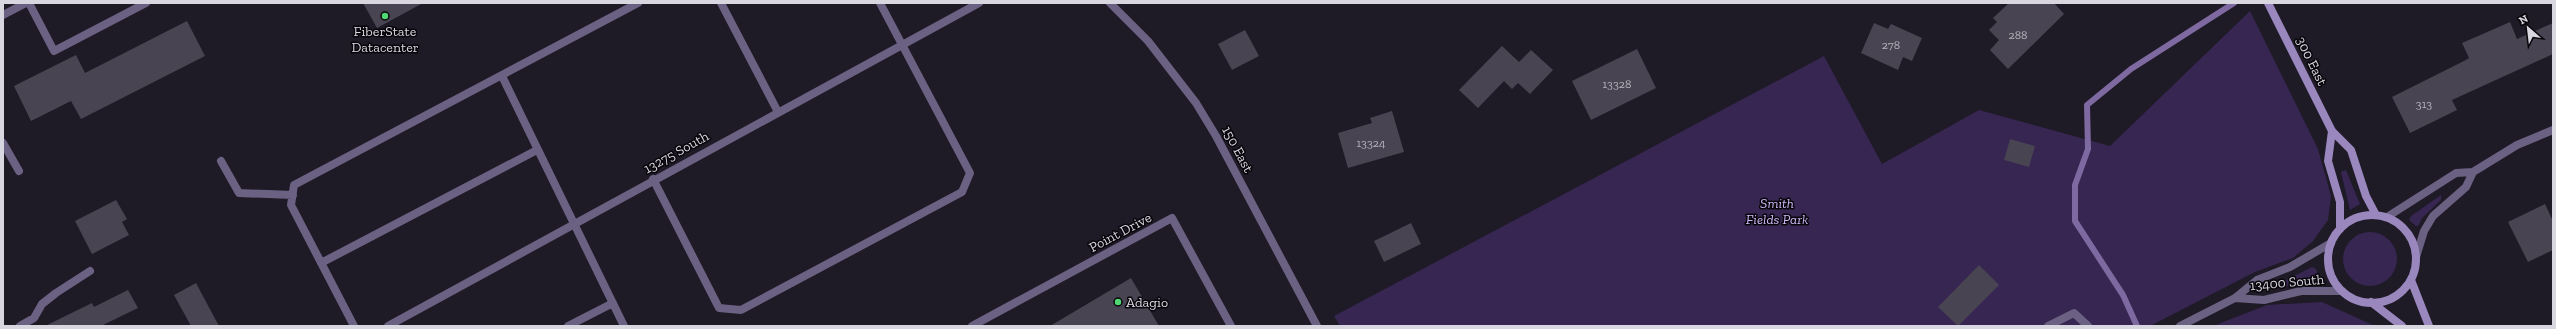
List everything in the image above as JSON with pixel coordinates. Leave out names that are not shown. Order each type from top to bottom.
[{"type":"main road","name":"300 East","points":[[2268,3],[2332,131],[2350,150],[2366,196],[2376,215]]},
{"type":"main road","points":[[2332,131],[2328,160],[2340,202],[2340,229]]},
{"type":"main road","points":[[2376,215],[2387,217],[2399,223],[2408,233],[2414,244],[2416,257],[2411,280],[2394,297],[2372,302],[2361,301],[2342,291],[2334,281],[2329,269],[2328,255],[2331,243],[2340,229],[2356,218],[2376,215]]},
{"type":"main road","points":[[2411,280],[2429,326]]},
{"type":"main road","points":[[2372,302],[2402,326]]},
{"type":"street","points":[[3,15],[28,3],[54,51],[146,3]]},
{"type":"street","points":[[354,326],[291,206],[294,186],[638,3]]},
{"type":"street","points":[[721,3],[778,112]]},
{"type":"street","points":[[653,179],[719,308],[741,310],[962,192],[970,173],[880,3]]},
{"type":"street","name":"13275 South","points":[[388,326],[575,225],[653,179],[979,3]]},
{"type":"street","name":"150 East","points":[[1110,3],[1148,41],[1196,103],[1216,136],[1317,326]]},
{"type":"street","points":[[502,76],[624,326]]},
{"type":"street","points":[[2387,217],[2456,173],[2472,172],[2517,145],[2553,130]]},
{"type":"street","points":[[3,142],[19,171]]},
{"type":"street","points":[[321,263],[537,150]]},
{"type":"street","points":[[221,161],[239,193],[293,195]]},
{"type":"street","points":[[2416,257],[2424,231],[2433,216],[2466,186],[2472,172]]},
{"type":"street","name":"Point Drive","points":[[972,326],[1172,218],[1231,326]]},
{"type":"street","name":"13400 South","points":[[2180,326],[2235,298],[2257,280],[2290,267],[2331,243]]},
{"type":"street","points":[[20,326],[34,318],[42,304],[90,271]]},
{"type":"street","name":"13400 South","points":[[2235,298],[2264,300],[2301,291],[2342,291]]},
{"type":"street","points":[[568,326],[613,303]]},
{"type":"street","points":[[2048,326],[2074,312],[2088,326]]},
{"type":"green space","name":"Smith Fields Park","points":[[2250,11],[2318,149],[2331,196],[2328,220],[2313,241],[2293,258],[2255,272],[2150,326],[1340,326],[1334,316],[1824,56],[1882,164],[1979,110],[2110,146]]},
{"type":"green space","points":[[2346,170],[2360,204],[2350,210],[2341,172]]},
{"type":"green space","points":[[2441,195],[2441,200],[2422,218],[2419,225],[2416,226],[2409,220],[2411,216]]},
{"type":"green space","points":[[2370,232],[2380,234],[2389,240],[2395,249],[2397,259],[2395,269],[2389,278],[2380,284],[2370,286],[2360,284],[2351,278],[2345,269],[2343,259],[2345,249],[2351,240],[2360,234]]},
{"type":"green space","points":[[2312,267],[2316,269],[2320,281],[2317,283],[2285,286],[2282,282]]},
{"type":"green space","points":[[2322,302],[2375,326],[2213,326],[2267,305]]},
{"type":"building","name":"FiberState Datacenter","points":[[363,3],[423,3],[377,28]]},
{"type":"building","points":[[2009,3],[2054,3],[2064,14],[2008,69],[1990,50],[1999,40],[1989,30],[1997,22],[1993,18]]},
{"type":"building","points":[[187,21],[205,56],[81,119],[71,101],[31,121],[14,86],[76,55],[85,73]]},
{"type":"building","points":[[2510,22],[2517,39],[2553,23],[2553,54],[2452,100],[2457,110],[2410,133],[2392,97],[2469,58],[2462,43]]},
{"type":"building","points":[[1874,23],[1888,29],[1891,24],[1922,38],[1912,61],[1903,57],[1898,70],[1861,53]]},
{"type":"building","points":[[1245,30],[1259,56],[1232,70],[1218,44]]},
{"type":"building","points":[[1502,46],[1519,62],[1531,50],[1553,70],[1530,94],[1518,83],[1512,89],[1504,81],[1478,108],[1459,90]]},
{"type":"building","points":[[1637,49],[1656,88],[1591,120],[1572,81]]},
{"type":"building","points":[[1392,111],[1404,152],[1348,168],[1338,133],[1372,123],[1370,118]]},
{"type":"building","points":[[2010,139],[2035,146],[2029,167],[2004,160]]},
{"type":"building","points":[[116,200],[127,219],[122,222],[129,235],[92,254],[75,221]]},
{"type":"building","points":[[2545,204],[2553,221],[2553,250],[2528,262],[2508,222]]},
{"type":"building","points":[[1411,223],[1421,244],[1384,262],[1374,241]]},
{"type":"building","points":[[1979,265],[1999,285],[1958,326],[1938,307]]},
{"type":"building","name":"Adagio","points":[[1131,278],[1159,326],[1050,326]]},
{"type":"building","points":[[196,283],[219,326],[191,326],[174,295]]},
{"type":"building","points":[[128,290],[138,308],[101,326],[45,326],[92,303],[94,307]]},
{"type":"waterway","points":[[2137,326],[2123,295],[2075,221],[2075,185],[2088,149],[2087,105],[2131,69],[2234,3]]},
{"type":"place","name":"FiberState Datacenter","points":[[385,16]]},
{"type":"place","name":"Adagio","points":[[1118,302]]}]
